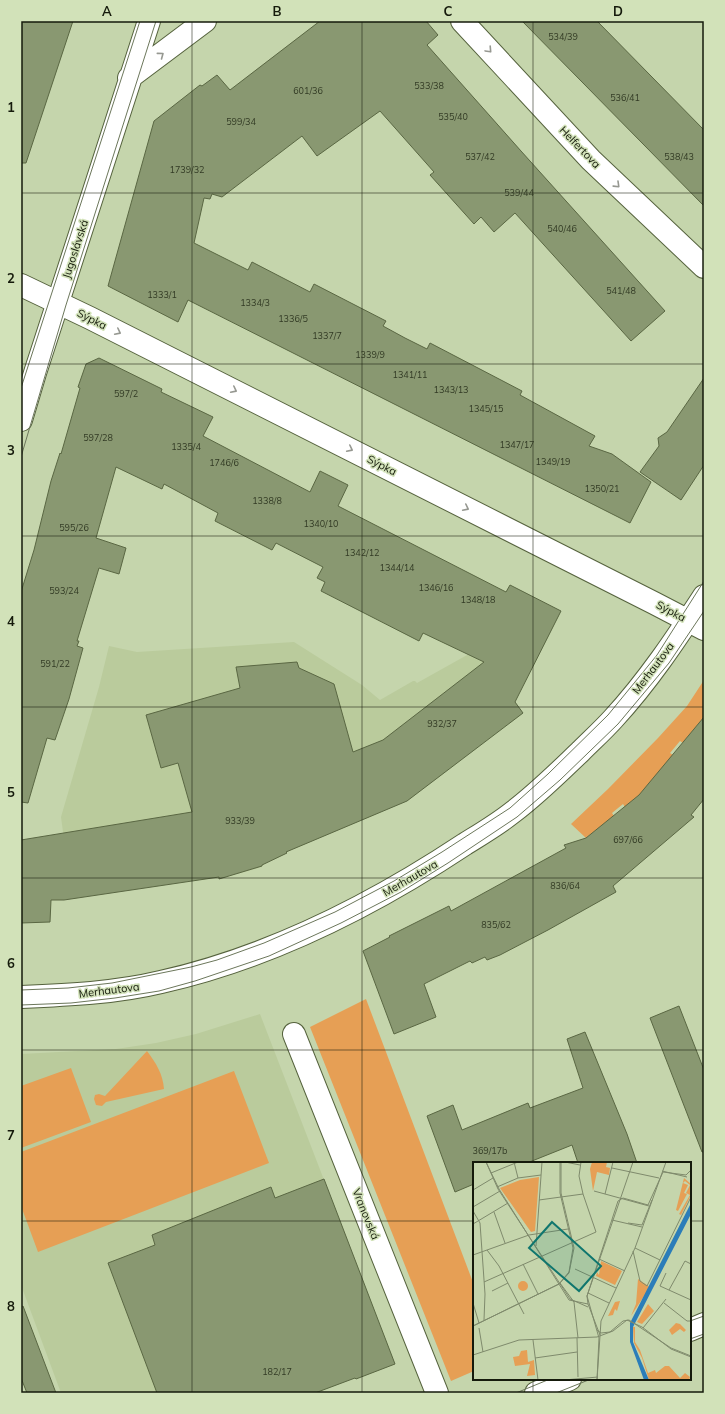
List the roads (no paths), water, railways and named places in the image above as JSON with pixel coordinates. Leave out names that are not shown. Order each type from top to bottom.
[{"type":"street","name":"Jugoslávská","points":[[21,420],[34,373],[129,78],[149,21]]},
{"type":"street","points":[[129,78],[205,21]]},
{"type":"street","name":"Helfertova","points":[[462,21],[592,160],[704,267]]},
{"type":"street","name":"Sýpka","points":[[21,285],[58,302],[696,625]]},
{"type":"street","name":"Merhautova","points":[[21,997],[114,991],[159,983],[195,974],[248,957],[338,918],[398,885],[445,857],[513,812],[556,776],[613,719],[663,658],[696,625],[704,596]]},
{"type":"street","name":"Vranovská","points":[[294,1034],[437,1393]]},
{"type":"street","points":[[691,1330],[704,1324]]},
{"type":"street","points":[[536,1393],[568,1380]]},
{"type":"tram line","points":[[21,388],[140,21]]},
{"type":"tram line","points":[[21,457],[66,305],[156,21]]},
{"type":"tram line","points":[[21,990],[68,988],[112,983],[191,967],[217,960],[264,943],[335,912],[394,881],[510,808],[548,774],[608,715],[657,655],[704,581]]},
{"type":"tram line","points":[[21,1005],[71,1003],[115,998],[159,991],[195,981],[269,956],[341,923],[401,892],[517,817],[560,780],[618,724],[669,663],[704,611]]},
{"type":"tram line","points":[[691,1321],[704,1316]]},
{"type":"tram line","points":[[691,1339],[704,1334]]},
{"type":"tram line","points":[[516,1393],[548,1380]]},
{"type":"tram line","points":[[556,1393],[588,1380]]}]
